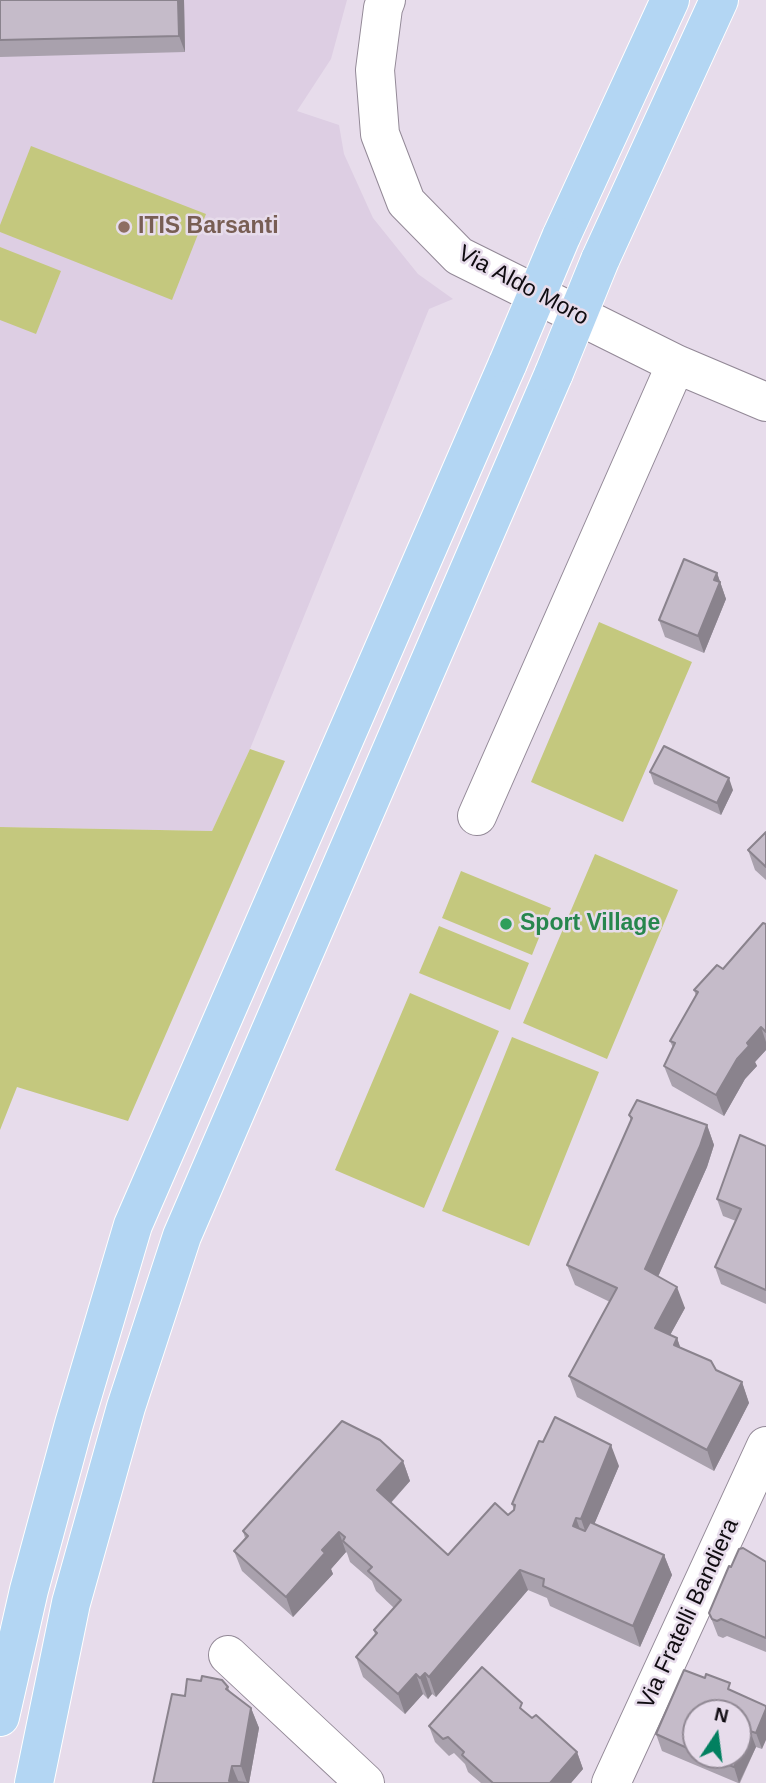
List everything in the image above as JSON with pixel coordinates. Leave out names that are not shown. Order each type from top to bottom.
[{"type":"highway","points":[[0,1717],[39,1552],[133,1225],[561,237],[670,0]]},
{"type":"highway","points":[[34,1783],[71,1604],[126,1407],[182,1236],[554,373],[600,260],[719,0]]},
{"type":"street","name":"Via Aldo Moro","points":[[386,0],[375,70],[380,134],[406,202],[458,256],[676,365],[766,402]]},
{"type":"street","points":[[477,817],[676,365]]},
{"type":"street","name":"Via Fratelli Bandiera","points":[[611,1783],[766,1446]]},
{"type":"street","points":[[228,1655],[365,1783]]},
{"type":"shaded area","points":[[0,0],[347,0],[331,59],[297,111],[339,125],[344,154],[373,218],[418,274],[453,299],[429,309],[250,749],[212,831],[0,827]]},
{"type":"green space","points":[[31,146],[206,214],[172,300],[0,232],[0,225]]},
{"type":"green space","points":[[0,247],[61,271],[36,334],[0,320]]},
{"type":"green space","points":[[599,622],[692,662],[623,822],[531,782]]},
{"type":"green space","points":[[250,749],[285,761],[128,1121],[17,1087],[0,1130],[0,827],[212,831]]},
{"type":"green space","points":[[595,854],[678,890],[607,1059],[523,1023]]},
{"type":"green space","points":[[461,871],[551,908],[532,955],[442,918]]},
{"type":"green space","points":[[439,926],[529,963],[510,1010],[419,973]]},
{"type":"green space","points":[[410,993],[499,1031],[424,1208],[335,1170]]},
{"type":"green space","points":[[512,1037],[599,1072],[529,1246],[442,1211]]},
{"type":"building","points":[[0,0],[178,0],[179,36],[0,40]]},
{"type":"building","points":[[684,559],[717,573],[714,580],[720,582],[698,636],[659,620]]},
{"type":"building","points":[[664,746],[729,778],[717,803],[650,772]]},
{"type":"building","points":[[766,832],[766,867],[748,850]]},
{"type":"building","points":[[763,923],[766,924],[766,1032],[761,1027],[747,1043],[749,1046],[737,1059],[716,1095],[664,1066],[675,1043],[670,1041],[698,992],[694,990],[717,965],[723,969]]},
{"type":"building","points":[[637,1100],[707,1125],[645,1269],[677,1287],[655,1328],[677,1338],[674,1345],[711,1361],[716,1370],[742,1382],[707,1450],[569,1376],[617,1288],[567,1265],[632,1118],[629,1115]]},
{"type":"building","points":[[740,1135],[766,1146],[766,1290],[715,1267],[741,1209],[717,1199]]},
{"type":"building","points":[[555,1417],[611,1445],[581,1519],[576,1518],[573,1526],[585,1531],[590,1522],[664,1555],[633,1626],[543,1586],[544,1579],[520,1570],[429,1677],[425,1673],[420,1678],[416,1674],[398,1694],[356,1657],[377,1633],[374,1630],[401,1600],[368,1571],[372,1567],[343,1541],[345,1537],[339,1532],[322,1550],[325,1553],[286,1597],[234,1551],[248,1536],[243,1531],[342,1421],[380,1440],[403,1461],[377,1490],[448,1555],[495,1503],[508,1515],[514,1510],[515,1505],[512,1504],[539,1441],[543,1442]]},
{"type":"building","points":[[743,1548],[766,1562],[766,1638],[721,1619],[712,1619],[709,1613],[729,1566],[731,1567],[739,1549]]},
{"type":"building","points":[[482,1667],[522,1703],[520,1708],[532,1718],[536,1715],[577,1752],[550,1783],[493,1783],[462,1755],[464,1752],[448,1737],[443,1739],[429,1726]]},
{"type":"building","points":[[684,1670],[705,1678],[706,1674],[730,1683],[728,1689],[750,1699],[682,1699],[682,1746],[656,1734]]},
{"type":"building","points":[[202,1676],[222,1680],[228,1687],[226,1689],[251,1708],[241,1766],[232,1766],[229,1781],[246,1783],[153,1783],[172,1694],[185,1696],[187,1679],[201,1681]]},
{"type":"building","points":[[752,1700],[766,1706],[756,1733],[752,1732]]},
{"type":"place","name":"ITIS Barsanti","points":[[124,227]]},
{"type":"place","name":"Sport Village","points":[[506,924]]}]
